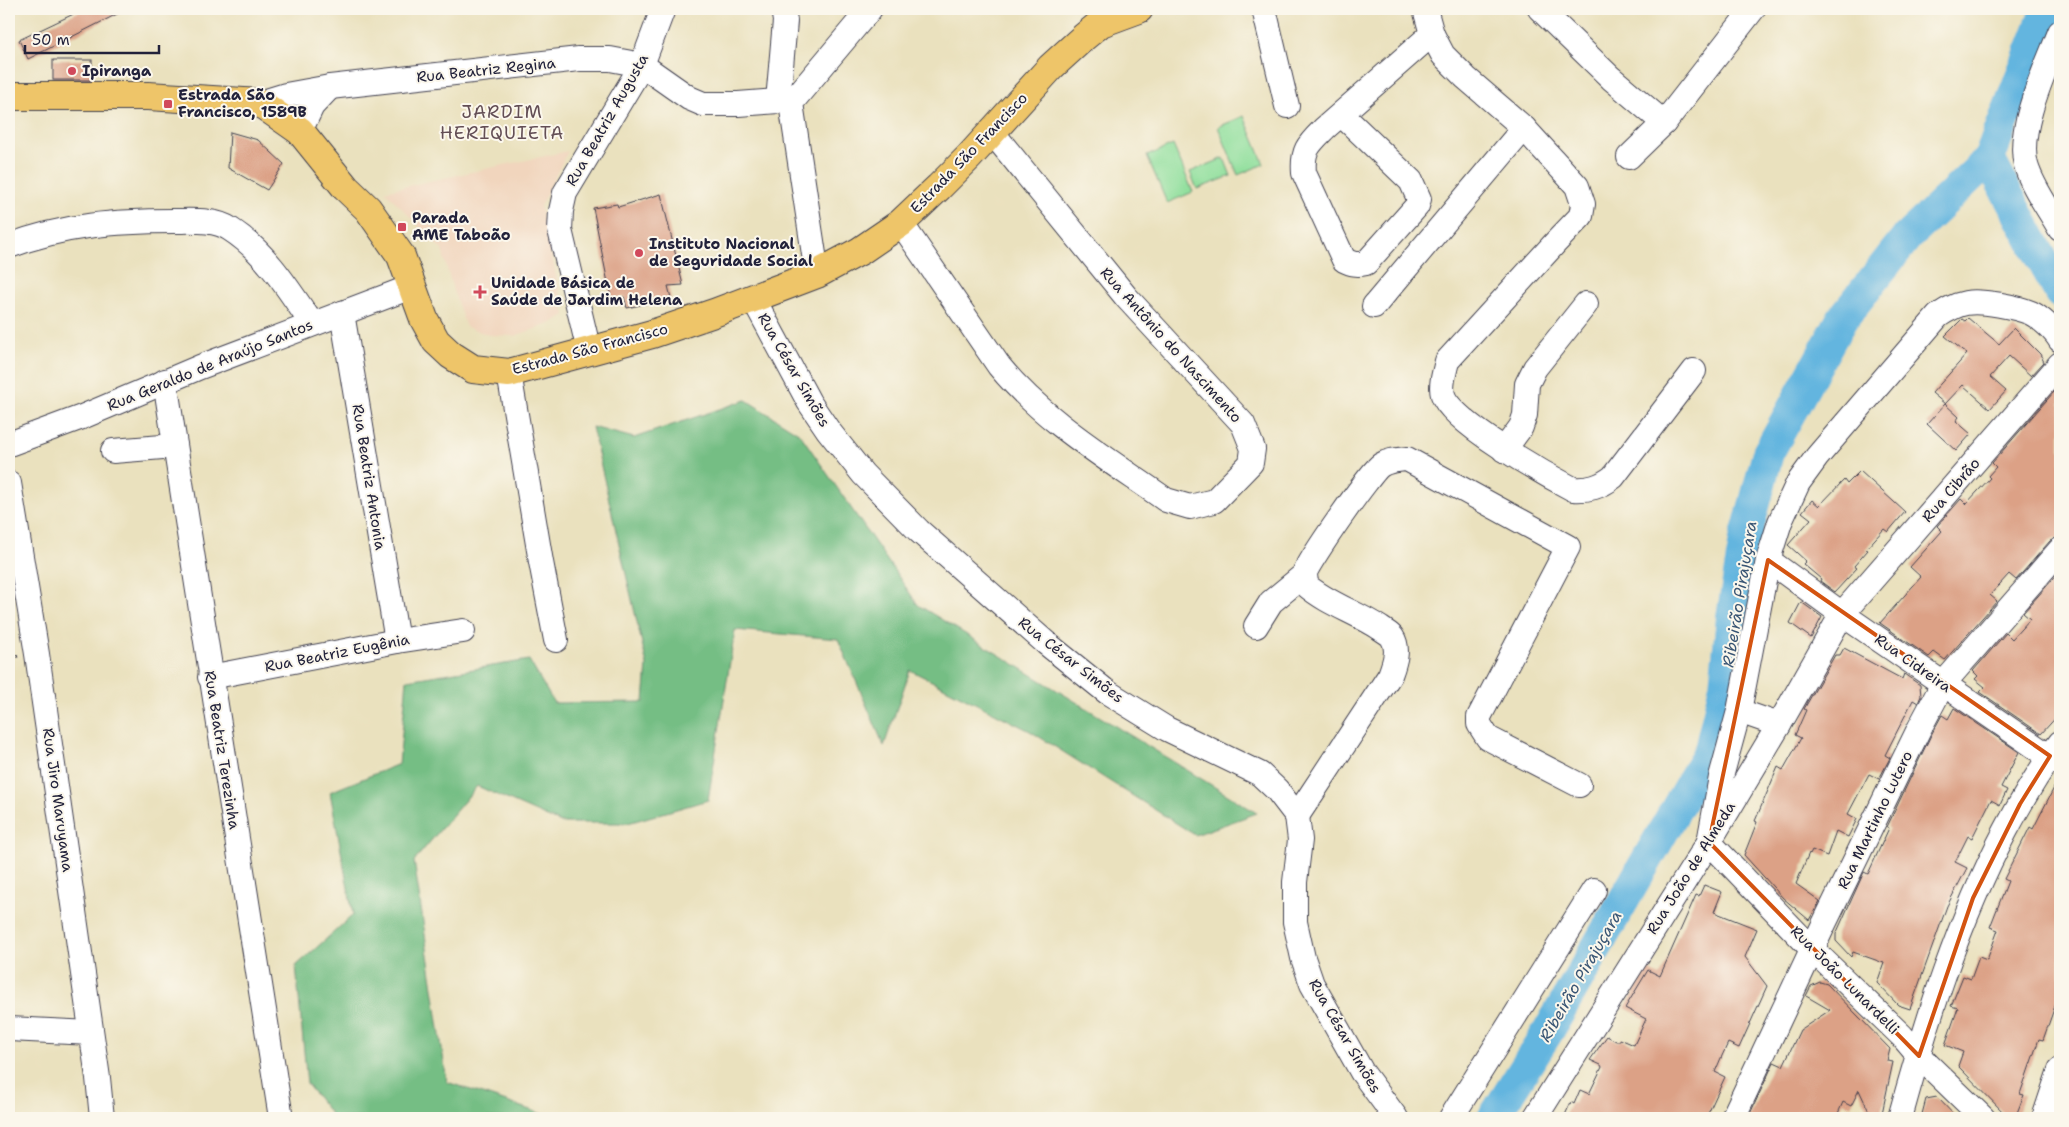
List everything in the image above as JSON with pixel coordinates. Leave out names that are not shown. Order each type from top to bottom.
[{"type":"main road","name":"Estrada São Francisco","points":[[260,103],[300,131],[346,188],[368,209],[401,256],[424,319],[436,341],[451,355],[473,369],[510,373],[661,331],[817,274],[860,251],[901,222],[951,176],[1051,67],[1084,37],[1101,23],[1139,9]]},
{"type":"main road","points":[[9,96],[148,96],[260,103]]},
{"type":"street","name":"Rua Beatriz Augusta","points":[[589,351],[560,230],[561,211],[565,193],[573,176],[642,65],[664,9]]},
{"type":"street","points":[[783,9],[785,21],[784,102],[817,274]]},
{"type":"street","points":[[642,65],[689,98],[703,104],[784,102],[869,9]]},
{"type":"street","points":[[1264,9],[1287,106]]},
{"type":"street","points":[[1425,9],[1432,34],[1443,55],[1524,128],[1577,186],[1583,204],[1581,216],[1447,360],[1442,381],[1443,394],[1450,408],[1504,450],[1573,489],[1595,488],[1613,477],[1694,370]]},
{"type":"street","points":[[1540,9],[1611,78],[1664,123]]},
{"type":"street","points":[[1629,157],[1664,123],[1753,9]]},
{"type":"street","points":[[2056,214],[2031,178],[2025,164],[2024,146],[2029,113],[2060,32]]},
{"type":"street","points":[[1341,114],[1411,181],[1419,199],[1416,206],[1366,263],[1357,265],[1344,260],[1304,173],[1303,157],[1311,142],[1341,114],[1432,34]]},
{"type":"street","name":"Rua Beatriz Regina","points":[[260,103],[286,95],[330,87],[579,60],[610,58],[642,65]]},
{"type":"street","points":[[300,131],[312,106],[330,87]]},
{"type":"street","points":[[1374,306],[1524,128]]},
{"type":"street","name":"Rua Antônio do Nascimento","points":[[901,222],[999,366],[1017,388],[1037,406],[1166,500],[1190,507],[1214,501],[1251,463],[1253,449],[1243,424],[1127,298],[992,132]]},
{"type":"street","points":[[9,246],[36,235],[81,225],[139,221],[204,222],[228,228],[245,240],[278,273],[312,324]]},
{"type":"street","name":"Rua Geraldo de Araújo Santos","points":[[9,444],[82,417],[165,381],[411,287]]},
{"type":"street","name":"Rua César Simões","points":[[753,298],[809,402],[828,430],[864,474],[919,531],[1046,643],[1107,692],[1167,729],[1260,774],[1277,790],[1297,816],[1300,840],[1295,882],[1295,922],[1302,958],[1312,984],[1362,1072],[1396,1118]]},
{"type":"street","points":[[1708,842],[1721,776],[1739,711],[1768,560],[1780,522],[1798,483],[1816,457],[1938,316],[1952,307],[1967,303],[1998,305],[2032,314],[2049,327],[2060,340]]},
{"type":"street","points":[[1504,450],[1521,427],[1525,415],[1527,384],[1535,368],[1586,304]]},
{"type":"street","name":"Rua Beatriz Antonia","points":[[342,313],[397,641]]},
{"type":"street","name":"Rua Cibrão","points":[[1842,614],[2060,364]]},
{"type":"street","points":[[510,373],[541,562],[556,640]]},
{"type":"street","name":"Rua Beatriz Terezinha","points":[[165,381],[210,677],[281,1118]]},
{"type":"street","points":[[113,451],[175,446]]},
{"type":"street","points":[[1297,816],[1390,675],[1395,661],[1395,646],[1392,636],[1351,611],[1318,595],[1306,585],[1305,574],[1310,561],[1379,466],[1390,460],[1407,459],[1568,547],[1479,717],[1479,724],[1488,738],[1579,785]]},
{"type":"street","name":"Rua Jiro Maruyama","points":[[9,483],[37,654],[102,1118]]},
{"type":"street","name":"Rua Martinho Lutero","points":[[1733,1118],[1918,729],[1943,684],[2060,550]]},
{"type":"street","name":"Rua Cidreira","points":[[1768,560],[1943,684],[2057,754]]},
{"type":"street","points":[[1256,626],[1271,602],[1305,574]]},
{"type":"street","name":"Rua João de Almeda","points":[[1535,1118],[1708,842],[1779,725],[1842,614]]},
{"type":"street","name":"Rua Beatriz Eugênia","points":[[210,677],[397,641],[463,631]]},
{"type":"street","points":[[1739,711],[1779,725]]},
{"type":"street","points":[[1900,1118],[1945,970],[1973,898],[2020,804],[2057,754]]},
{"type":"street","name":"Rua João Lunardelli","points":[[1708,842],[1813,950],[1983,1118]]},
{"type":"street","points":[[1451,1118],[1594,890]]},
{"type":"street","points":[[9,1029],[91,1033]]},
{"type":"street","points":[[2044,1118],[2060,1070]]},
{"type":"highlighted area","points":[[1768,560],[2050,756],[2020,804],[1973,898],[1919,1056],[1709,842]]},
{"type":"shaded area","points":[[568,151],[540,206],[565,315],[550,324],[514,336],[490,335],[466,327],[442,250],[385,191]]},
{"type":"green space","points":[[1244,116],[1264,164],[1238,175],[1218,127]]},
{"type":"green space","points":[[1173,145],[1193,192],[1167,203],[1147,156]]},
{"type":"green space","points":[[1224,158],[1231,176],[1197,189],[1190,172]]},
{"type":"green space","points":[[746,400],[800,434],[918,605],[1257,813],[1195,835],[1030,731],[910,670],[884,746],[838,639],[735,630],[708,800],[628,823],[561,823],[477,786],[414,861],[447,1082],[554,1118],[334,1118],[307,1084],[296,966],[353,915],[330,792],[399,764],[407,680],[529,660],[554,703],[644,702],[647,665],[592,427],[634,438]]},
{"type":"building","points":[[84,9],[127,9],[28,59],[19,40]]},
{"type":"building","name":"Ipiranga","points":[[53,60],[92,60],[92,80],[53,80]]},
{"type":"building","points":[[230,132],[258,140],[284,164],[267,190],[228,168]]},
{"type":"building","name":"Instituto Nacional de Seguridade Social","points":[[661,194],[683,285],[668,286],[671,298],[627,308],[624,297],[611,298],[593,208],[617,204],[618,207]]},
{"type":"building","points":[[1968,318],[1999,344],[2014,328],[2040,354],[2044,362],[2031,376],[2009,356],[1990,377],[2006,391],[1990,409],[1963,385],[1945,404],[1932,393],[1967,354],[1945,336],[1962,319],[1965,321]]},
{"type":"building","points":[[2060,385],[2060,537],[2050,541],[2016,580],[2009,574],[1990,595],[1997,601],[1945,660],[1934,652],[1929,657],[1880,623],[1921,577],[1910,567],[1942,531],[1937,526],[1961,499],[1966,504],[1990,478],[1988,476],[1996,467],[1992,463]]},
{"type":"building","points":[[1945,404],[1959,417],[1956,421],[1971,434],[1956,451],[1927,424]]},
{"type":"building","points":[[1860,471],[1905,512],[1888,532],[1884,529],[1866,549],[1868,550],[1854,566],[1857,568],[1835,592],[1820,581],[1821,579],[1803,564],[1806,561],[1788,545],[1811,519],[1802,512],[1812,500],[1819,506],[1844,480],[1847,484]]},
{"type":"building","points":[[2060,571],[2060,713],[2041,734],[1980,692],[1985,687],[1975,679],[1978,676],[1973,671],[2006,633],[2012,639],[2030,619],[2023,613]]},
{"type":"building","points":[[1801,602],[1822,617],[1811,638],[1790,623]]},
{"type":"building","points":[[1844,648],[1902,679],[1904,674],[1920,685],[1921,696],[1918,703],[1913,700],[1885,755],[1890,758],[1879,779],[1869,774],[1848,814],[1857,819],[1848,837],[1836,831],[1827,856],[1812,850],[1809,853],[1796,884],[1820,901],[1809,920],[1783,898],[1744,855],[1757,822],[1755,821],[1778,767],[1783,770],[1801,738],[1795,735],[1806,710],[1804,709],[1835,655],[1840,655]]},
{"type":"building","points":[[1954,708],[2019,752],[2001,787],[2007,790],[2000,805],[1991,800],[1972,838],[1968,836],[1955,862],[1967,868],[1947,906],[1910,1009],[1898,1005],[1877,983],[1884,963],[1853,952],[1851,957],[1836,941],[1836,934],[1864,872],[1868,874],[1889,828],[1887,827],[1931,735],[1942,715],[1948,719]]},
{"type":"building","points":[[2059,778],[2060,992],[2043,1040],[2039,1039],[2020,1094],[2024,1095],[2015,1118],[2009,1118],[1958,1066],[1963,1052],[1945,1045],[1958,1008],[1951,1006],[1963,976],[1971,979],[1979,957],[1987,960],[1998,930],[1990,927],[2008,881],[2004,879],[2030,827],[2033,829]]},
{"type":"building","points":[[1704,885],[1722,892],[1714,912],[1757,929],[1745,957],[1767,986],[1739,1048],[1728,1043],[1721,1058],[1715,1072],[1725,1077],[1706,1118],[1567,1118],[1568,1116],[1565,1115],[1571,1102],[1574,1104],[1580,1090],[1589,1094],[1602,1067],[1590,1060],[1607,1036],[1616,1041],[1620,1041],[1620,1039],[1634,1045],[1646,1019],[1625,1008],[1648,970],[1660,976],[1696,895],[1699,896]]},
{"type":"building","points":[[1820,982],[1827,984],[1890,1049],[1887,1061],[1893,1062],[1881,1118],[1872,1118],[1859,1090],[1851,1106],[1843,1102],[1836,1118],[1748,1118],[1774,1062],[1783,1066],[1800,1030],[1830,1010],[1806,996],[1811,986]]},
{"type":"building","points":[[1937,1097],[1957,1118],[1921,1118],[1926,1099]]},
{"type":"waterway","name":"Ribeirão Pirajuçara","points":[[1493,1118],[1549,1030],[1710,750],[1725,686],[1732,617],[1745,540],[1768,453],[1842,319],[1906,238],[1989,159],[2047,9]]},
{"type":"waterway","points":[[1989,159],[2060,293]]},
{"type":"place","name":"Ipiranga","points":[[72,71]]},
{"type":"place","name":"Estrada São Francisco, 1589B","points":[[168,104]]},
{"type":"place","name":"Parada AME Taboão","points":[[402,227]]},
{"type":"place","name":"Instituto Nacional de Seguridade Social","points":[[639,253]]},
{"type":"place","name":"Unidade Básica de Saúde de Jardim Helena","points":[[480,292]]},
{"type":"district","name":"JARDIM HERIQUIETA","points":[[502,122]]}]
